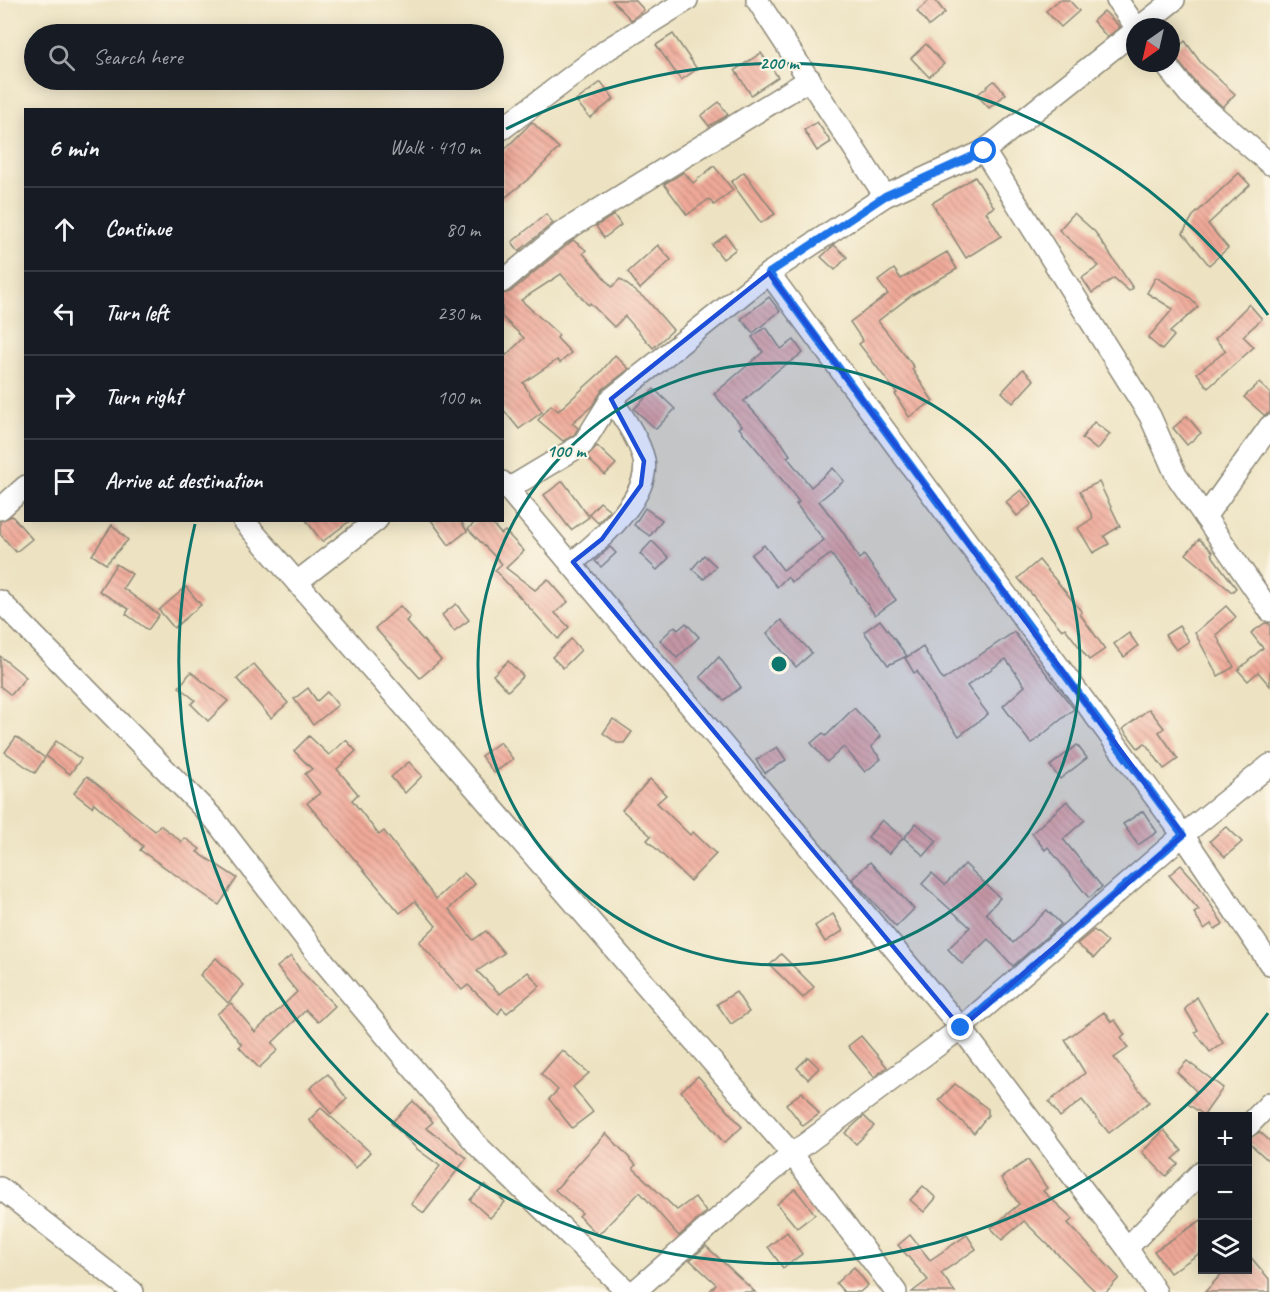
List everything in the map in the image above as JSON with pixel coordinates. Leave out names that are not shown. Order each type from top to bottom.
[{"type":"street","points":[[504,128],[609,50],[687,0]]},
{"type":"street","points":[[758,0],[885,196]]},
{"type":"street","points":[[1117,0],[1130,18]]},
{"type":"street","points":[[1150,18],[1174,0]]},
{"type":"street","points":[[1126,37],[984,151],[885,196],[769,273],[611,399],[584,444],[505,485],[573,562],[961,1028],[1127,1248],[1156,1292]]},
{"type":"street","points":[[1171,72],[1188,94],[1270,164]]},
{"type":"street","points":[[504,280],[561,233],[810,79]]},
{"type":"street","points":[[984,151],[1150,416],[1176,475],[1270,611]]},
{"type":"street","points":[[769,273],[1183,835],[1270,964]]},
{"type":"street","points":[[573,562],[602,539],[641,485],[644,461],[626,422],[611,399]]},
{"type":"street","points":[[1205,517],[1270,426]]},
{"type":"street","points":[[0,509],[24,488]]},
{"type":"street","points":[[245,522],[792,1154],[896,1292]]},
{"type":"street","points":[[297,582],[374,522]]},
{"type":"street","points":[[0,601],[215,820],[315,951],[478,1146],[628,1292]]},
{"type":"street","points":[[634,1292],[792,1154],[961,1028],[1183,835],[1270,765]]},
{"type":"street","points":[[1252,1122],[1270,1103]]},
{"type":"street","points":[[1127,1248],[1198,1176]]},
{"type":"street","points":[[0,1188],[133,1292]]},
{"type":"highlighted area","points":[[769,273],[1183,835],[961,1028],[573,562],[602,539],[641,485],[644,461],[611,399]]},
{"type":"building","points":[[612,0],[635,0],[644,10],[631,20]]},
{"type":"building","points":[[930,0],[935,0],[945,13],[929,26],[917,11]]},
{"type":"building","points":[[1059,0],[1069,0],[1079,11],[1061,27],[1046,11]]},
{"type":"building","points":[[1104,11],[1120,27],[1107,37],[1093,21]]},
{"type":"building","points":[[673,34],[697,69],[681,80],[656,45]]},
{"type":"building","points":[[1185,41],[1201,63],[1235,94],[1223,107],[1198,85],[1180,64],[1180,45]]},
{"type":"building","points":[[926,44],[944,64],[929,77],[911,58]]},
{"type":"building","points":[[761,53],[778,77],[751,95],[735,70]]},
{"type":"building","points":[[994,81],[1006,94],[989,108],[977,95]]},
{"type":"building","points":[[601,82],[614,99],[590,118],[576,101]]},
{"type":"building","points":[[719,102],[728,115],[709,126],[701,116]]},
{"type":"building","points":[[532,122],[559,148],[531,177],[504,198],[504,150]]},
{"type":"building","points":[[817,122],[831,142],[817,151],[804,130]]},
{"type":"building","points":[[714,166],[733,190],[714,205],[709,199],[687,215],[664,184],[684,172],[693,183]]},
{"type":"building","points":[[744,172],[775,214],[761,223],[731,182]]},
{"type":"building","points":[[1239,173],[1250,185],[1208,224],[1228,248],[1209,265],[1183,233],[1193,216]]},
{"type":"building","points":[[975,177],[994,207],[986,212],[1001,236],[966,258],[932,203]]},
{"type":"building","points":[[1074,213],[1095,232],[1133,288],[1129,291],[1114,278],[1092,293],[1082,278],[1099,266],[1059,230]]},
{"type":"building","points":[[546,214],[553,223],[519,251],[512,242]]},
{"type":"building","points":[[614,215],[621,225],[604,238],[596,226]]},
{"type":"building","points":[[726,235],[736,249],[723,259],[712,245]]},
{"type":"building","points":[[573,240],[586,250],[583,253],[612,287],[620,279],[648,301],[673,330],[653,348],[625,316],[614,327],[590,303],[588,305],[561,274],[521,300],[559,335],[557,338],[571,353],[560,363],[557,360],[523,383],[542,412],[519,429],[504,410],[504,357],[524,338],[504,319],[504,294],[510,292]]},
{"type":"building","points":[[658,245],[671,260],[640,289],[628,272]]},
{"type":"building","points":[[834,245],[847,257],[835,270],[821,257]]},
{"type":"building","points":[[947,252],[957,269],[912,295],[878,321],[914,367],[912,369],[933,401],[909,417],[895,394],[897,393],[859,344],[863,341],[850,322],[888,294],[878,281],[894,269],[901,279]]},
{"type":"building","points":[[1156,277],[1189,297],[1198,307],[1170,332],[1174,336],[1162,350],[1148,338],[1173,309],[1147,293]]},
{"type":"building","points":[[769,297],[780,311],[753,333],[741,319]]},
{"type":"building","points":[[1249,304],[1262,319],[1243,336],[1254,347],[1208,388],[1197,373],[1226,351],[1215,339]]},
{"type":"building","points":[[766,327],[781,349],[794,340],[803,353],[778,370],[744,401],[782,443],[790,455],[787,457],[811,487],[833,468],[844,481],[819,501],[843,532],[859,559],[864,555],[896,600],[875,615],[831,554],[792,582],[787,577],[777,587],[751,555],[764,545],[783,570],[824,540],[796,504],[799,502],[739,428],[742,426],[714,394],[763,352],[752,337]]},
{"type":"building","points":[[615,355],[629,369],[603,389],[592,406],[572,423],[578,428],[574,435],[563,441],[538,420],[551,405],[558,411],[600,373]]},
{"type":"building","points":[[1023,369],[1034,380],[1013,403],[1002,392]]},
{"type":"building","points":[[1259,383],[1270,393],[1270,413],[1264,415],[1244,397]]},
{"type":"building","points":[[654,389],[675,409],[656,429],[634,409]]},
{"type":"building","points":[[1187,416],[1201,433],[1187,445],[1173,428]]},
{"type":"building","points":[[1094,422],[1110,434],[1097,450],[1082,438]]},
{"type":"building","points":[[597,446],[616,464],[605,475],[586,457]]},
{"type":"building","points":[[563,481],[589,517],[571,530],[544,495]]},
{"type":"building","points":[[1099,482],[1120,526],[1104,536],[1109,544],[1093,553],[1078,528],[1093,518],[1080,491]]},
{"type":"building","points":[[1021,490],[1032,504],[1017,516],[1006,502]]},
{"type":"building","points":[[600,502],[610,510],[598,523],[589,514]]},
{"type":"building","points":[[645,508],[662,520],[650,536],[634,525]]},
{"type":"building","points":[[12,516],[32,539],[16,552],[0,534],[0,521]]},
{"type":"building","points":[[307,522],[348,522],[322,542]]},
{"type":"building","points":[[432,522],[461,522],[467,531],[449,545]]},
{"type":"building","points":[[475,522],[491,522],[501,534],[505,531],[524,551],[506,568],[535,590],[548,579],[568,602],[555,613],[569,627],[558,639],[495,570],[502,564],[468,529]]},
{"type":"building","points":[[112,525],[128,540],[106,564],[92,555]]},
{"type":"building","points":[[1199,539],[1213,552],[1211,554],[1236,588],[1232,592],[1186,554]]},
{"type":"building","points":[[652,541],[669,558],[657,570],[640,554]]},
{"type":"building","points":[[610,547],[616,553],[601,567],[595,561]]},
{"type":"building","points":[[704,555],[716,566],[704,579],[692,569]]},
{"type":"building","points":[[1039,560],[1082,612],[1080,614],[1105,649],[1089,660],[1065,628],[1062,630],[1018,578]]},
{"type":"building","points":[[116,564],[132,574],[123,588],[159,615],[148,630],[126,614],[129,609],[99,591]]},
{"type":"building","points":[[186,587],[201,605],[174,628],[159,610]]},
{"type":"building","points":[[456,604],[469,620],[454,631],[442,615]]},
{"type":"building","points":[[400,606],[410,617],[406,621],[441,660],[420,678],[375,628]]},
{"type":"building","points":[[1226,606],[1236,617],[1216,635],[1234,667],[1218,676],[1195,633]]},
{"type":"building","points":[[781,620],[812,653],[796,667],[767,633]]},
{"type":"building","points":[[880,620],[907,656],[888,665],[864,632]]},
{"type":"building","points":[[686,623],[699,637],[677,658],[660,640],[675,626],[678,630]]},
{"type":"building","points":[[1265,623],[1270,624],[1270,686],[1258,672],[1248,681],[1238,670],[1263,648],[1251,633]]},
{"type":"building","points":[[1179,626],[1189,641],[1176,650],[1165,635]]},
{"type":"building","points":[[1014,632],[1074,709],[1031,744],[1003,706],[1025,686],[1006,659],[967,686],[988,714],[959,736],[939,709],[917,671],[914,673],[905,658],[923,647],[943,680]]},
{"type":"building","points":[[1129,633],[1138,646],[1124,657],[1114,644]]},
{"type":"building","points":[[571,639],[581,650],[563,668],[552,657]]},
{"type":"building","points":[[0,656],[26,677],[11,695],[0,686]]},
{"type":"building","points":[[719,657],[741,687],[724,700],[700,677]]},
{"type":"building","points":[[508,661],[523,676],[508,691],[493,675]]},
{"type":"building","points":[[254,664],[288,703],[271,718],[237,679]]},
{"type":"building","points":[[191,672],[228,701],[208,721],[191,704],[195,700],[179,687]]},
{"type":"building","points":[[308,688],[317,701],[327,692],[338,705],[313,725],[294,699]]},
{"type":"building","points":[[854,708],[881,736],[871,747],[881,759],[865,772],[844,747],[827,762],[811,743],[823,733],[826,736]]},
{"type":"building","points":[[1149,709],[1164,728],[1159,732],[1178,759],[1164,769],[1145,743],[1138,748],[1123,729]]},
{"type":"building","points":[[613,719],[632,732],[624,743],[617,743],[603,733]]},
{"type":"building","points":[[309,736],[329,755],[346,740],[356,751],[337,769],[358,794],[352,800],[379,835],[384,831],[436,899],[464,873],[475,884],[449,909],[473,940],[486,931],[504,953],[477,971],[500,994],[528,972],[540,986],[507,1013],[502,1008],[498,1014],[468,985],[462,990],[419,942],[436,926],[415,901],[400,913],[307,803],[320,793],[305,774],[312,769],[294,751]]},
{"type":"building","points":[[16,737],[45,758],[35,773],[5,752]]},
{"type":"building","points":[[56,741],[81,759],[70,774],[46,756]]},
{"type":"building","points":[[500,742],[513,759],[494,773],[481,756]]},
{"type":"building","points":[[1077,745],[1087,758],[1060,779],[1050,766]]},
{"type":"building","points":[[777,747],[786,760],[765,773],[756,760]]},
{"type":"building","points":[[409,762],[422,776],[405,793],[391,777]]},
{"type":"building","points":[[87,776],[155,831],[160,825],[182,842],[185,838],[200,849],[197,852],[237,878],[219,905],[140,850],[143,846],[94,803],[92,807],[74,793]]},
{"type":"building","points":[[650,779],[666,795],[657,803],[690,835],[693,832],[716,854],[690,881],[647,840],[651,836],[622,810]]},
{"type":"building","points":[[1067,801],[1085,820],[1063,839],[1102,887],[1089,898],[1048,847],[1045,850],[1032,833]]},
{"type":"building","points":[[1143,811],[1157,832],[1138,845],[1123,824]]},
{"type":"building","points":[[882,820],[903,838],[889,854],[868,837]]},
{"type":"building","points":[[916,823],[937,841],[924,856],[904,838]]},
{"type":"building","points":[[1226,826],[1242,842],[1225,857],[1210,841]]},
{"type":"building","points":[[870,862],[914,909],[896,927],[852,879]]},
{"type":"building","points":[[965,864],[1000,898],[986,913],[1013,943],[1047,910],[1061,924],[1013,966],[988,939],[962,964],[948,949],[970,927],[922,884],[932,873],[945,885]]},
{"type":"building","points":[[1181,865],[1197,883],[1223,924],[1215,929],[1211,924],[1204,929],[1194,913],[1199,910],[1169,875]]},
{"type":"building","points":[[833,914],[843,931],[825,942],[815,926]]},
{"type":"building","points":[[1094,930],[1108,942],[1094,958],[1077,944]]},
{"type":"building","points":[[781,954],[814,987],[803,998],[770,965]]},
{"type":"building","points":[[291,956],[300,970],[335,1006],[318,1022],[306,1010],[272,1043],[278,1050],[259,1068],[239,1047],[242,1045],[217,1014],[231,1003],[255,1032],[297,992],[277,967]]},
{"type":"building","points":[[216,958],[244,985],[228,1003],[200,975]]},
{"type":"building","points":[[736,992],[749,1012],[731,1024],[717,1004]]},
{"type":"building","points":[[1197,997],[1223,1043],[1210,1052],[1195,1032],[1198,1030],[1185,1009]]},
{"type":"building","points":[[1104,1012],[1111,1022],[1115,1020],[1125,1035],[1121,1038],[1128,1048],[1114,1058],[1149,1102],[1109,1133],[1082,1100],[1060,1117],[1049,1102],[1085,1073],[1065,1040]]},
{"type":"building","points":[[861,1036],[887,1067],[874,1077],[848,1046]]},
{"type":"building","points":[[562,1050],[589,1073],[573,1087],[593,1112],[572,1128],[549,1099],[558,1090],[541,1074]]},
{"type":"building","points":[[808,1057],[819,1068],[808,1079],[797,1068]]},
{"type":"building","points":[[1187,1061],[1223,1088],[1206,1112],[1200,1112],[1188,1104],[1197,1092],[1177,1072]]},
{"type":"building","points":[[328,1074],[347,1099],[331,1114],[310,1088]]},
{"type":"building","points":[[698,1076],[742,1127],[724,1143],[681,1091]]},
{"type":"building","points":[[955,1084],[988,1109],[988,1115],[974,1133],[939,1100]]},
{"type":"building","points":[[802,1092],[819,1114],[803,1126],[786,1104]]},
{"type":"building","points":[[413,1101],[433,1122],[426,1128],[467,1158],[424,1213],[411,1204],[440,1166],[417,1149],[391,1123]]},
{"type":"building","points":[[321,1108],[370,1152],[356,1168],[309,1120]]},
{"type":"building","points":[[864,1116],[874,1126],[856,1144],[845,1133]]},
{"type":"building","points":[[1164,1130],[1182,1151],[1173,1159],[1178,1164],[1166,1176],[1142,1152]]},
{"type":"building","points":[[1260,1132],[1270,1141],[1270,1162],[1252,1146],[1252,1136]]},
{"type":"building","points":[[606,1133],[636,1165],[633,1168],[677,1210],[695,1197],[706,1212],[679,1236],[640,1192],[598,1235],[579,1216],[582,1213],[555,1190]]},
{"type":"building","points":[[1028,1160],[1047,1188],[1043,1191],[1073,1219],[1068,1223],[1119,1278],[1106,1292],[1096,1292],[1024,1221],[1002,1240],[991,1228],[1019,1204],[1001,1178]]},
{"type":"building","points":[[485,1184],[505,1202],[490,1218],[470,1200]]},
{"type":"building","points":[[923,1186],[936,1198],[924,1212],[910,1200]]},
{"type":"building","points":[[795,1189],[815,1214],[797,1228],[777,1204]]},
{"type":"building","points":[[1198,1222],[1198,1254],[1170,1273],[1154,1251]]},
{"type":"building","points":[[787,1232],[802,1254],[783,1268],[768,1247]]},
{"type":"building","points":[[910,1235],[930,1260],[967,1235],[976,1249],[941,1273],[955,1292],[912,1292],[928,1280],[898,1245]]},
{"type":"building","points":[[706,1246],[755,1292],[709,1292],[716,1284],[690,1260]]},
{"type":"building","points":[[1252,1259],[1270,1280],[1270,1292],[1205,1292],[1221,1274],[1252,1274]]},
{"type":"building","points":[[854,1267],[868,1285],[860,1292],[844,1292],[836,1283]]},
{"type":"route","points":[[961,1028],[1183,835],[769,273],[885,196],[984,151]]}]
